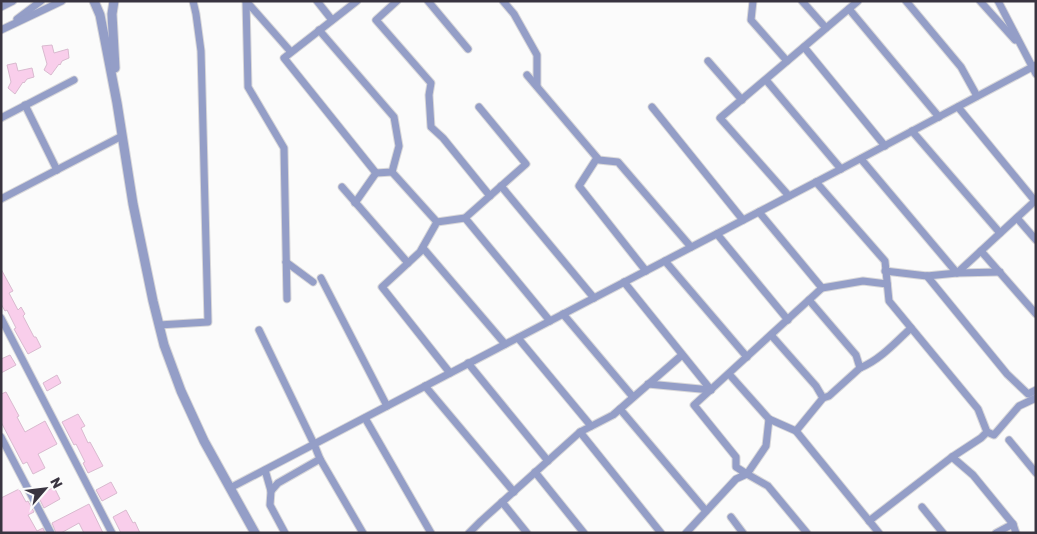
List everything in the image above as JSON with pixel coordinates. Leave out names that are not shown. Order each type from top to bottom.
[{"type":"street","points":[[1,8],[13,1]]},
{"type":"street","points":[[4,28],[40,1]]},
{"type":"street","points":[[4,28],[62,1]]},
{"type":"street","points":[[94,1],[100,15],[117,103],[133,204],[164,345],[181,391],[204,441],[255,533]]},
{"type":"street","points":[[114,1],[112,14],[117,103]]},
{"type":"street","points":[[159,325],[208,322],[201,51],[193,1]]},
{"type":"street","points":[[246,1],[291,52]]},
{"type":"street","points":[[246,1],[248,87],[284,148],[287,299]]},
{"type":"street","points":[[317,1],[332,20]]},
{"type":"street","points":[[357,1],[284,58],[376,173]]},
{"type":"street","points":[[428,1],[468,49]]},
{"type":"street","points":[[503,1],[514,14],[537,55],[536,86]]},
{"type":"street","points":[[753,1],[751,20],[787,62]]},
{"type":"street","points":[[802,1],[826,28]]},
{"type":"street","points":[[789,196],[720,118],[858,1]]},
{"type":"street","points":[[906,1],[961,67],[977,96]]},
{"type":"street","points":[[980,1],[1023,50],[1034,66],[1036,74]]},
{"type":"street","points":[[998,1],[1023,50]]},
{"type":"street","points":[[394,2],[376,20],[432,83],[429,96],[431,127],[443,138],[490,196]]},
{"type":"street","points":[[849,9],[939,117]]},
{"type":"street","points":[[319,30],[394,117],[399,146],[392,172]]},
{"type":"street","points":[[804,47],[885,146]]},
{"type":"street","points":[[708,61],[742,100]]},
{"type":"street","points":[[230,488],[861,159],[1034,66]]},
{"type":"street","points":[[528,75],[598,160],[618,162],[691,247]]},
{"type":"street","points":[[1,118],[74,80]]},
{"type":"street","points":[[766,80],[841,169]]},
{"type":"street","points":[[25,105],[57,170]]},
{"type":"street","points":[[957,273],[1035,200],[958,106]]},
{"type":"street","points":[[437,222],[465,218],[526,164],[480,107]]},
{"type":"street","points":[[652,107],[743,220]]},
{"type":"street","points":[[912,131],[1000,233]]},
{"type":"street","points":[[2,198],[122,136]]},
{"type":"street","points":[[597,158],[579,186],[646,271]]},
{"type":"street","points":[[861,159],[957,273]]},
{"type":"street","points":[[376,173],[392,172]]},
{"type":"street","points":[[392,172],[437,222]]},
{"type":"street","points":[[355,203],[376,173]]},
{"type":"street","points":[[816,182],[884,260],[889,300],[978,409],[987,432],[994,435],[1019,406],[1036,398]]},
{"type":"street","points":[[501,186],[594,298]]},
{"type":"street","points":[[342,187],[408,263]]},
{"type":"street","points":[[759,212],[822,288]]},
{"type":"street","points":[[465,218],[550,321]]},
{"type":"street","points":[[1017,218],[1036,240]]},
{"type":"street","points":[[437,222],[420,252],[382,287],[450,373]]},
{"type":"street","points":[[717,234],[788,320]]},
{"type":"street","points":[[423,248],[505,344]]},
{"type":"street","points":[[980,251],[1036,314]]},
{"type":"street","points":[[665,261],[747,357]]},
{"type":"street","points":[[286,262],[313,282]]},
{"type":"street","points":[[886,271],[927,276],[1000,272]]},
{"type":"street","points":[[927,276],[1007,374],[1028,394],[1036,390]]},
{"type":"street","points":[[321,278],[387,406]]},
{"type":"street","points":[[807,533],[768,486],[736,466],[736,457],[694,406],[822,288],[863,281],[887,284]]},
{"type":"street","points":[[624,282],[711,390]]},
{"type":"street","points":[[809,300],[856,355],[860,368]]},
{"type":"street","points":[[563,314],[634,397]]},
{"type":"street","points":[[1,318],[112,533]]},
{"type":"street","points":[[796,431],[823,398],[829,396],[860,368],[889,349],[911,328]]},
{"type":"street","points":[[258,330],[320,459],[363,533]]},
{"type":"street","points":[[771,335],[816,386],[823,398]]},
{"type":"street","points":[[518,338],[591,426]]},
{"type":"street","points":[[470,533],[580,432],[613,415],[682,355]]},
{"type":"street","points":[[468,363],[548,461]]},
{"type":"street","points":[[729,374],[769,419],[796,431],[879,533]]},
{"type":"street","points":[[648,384],[711,390]]},
{"type":"street","points":[[425,386],[514,492]]},
{"type":"street","points":[[620,409],[706,511]]},
{"type":"street","points":[[364,418],[432,533]]},
{"type":"street","points":[[686,533],[736,479],[747,474],[766,446],[769,419]]},
{"type":"street","points":[[580,432],[661,533]]},
{"type":"street","points":[[869,521],[987,432]]},
{"type":"street","points":[[1,437],[51,533]]},
{"type":"street","points":[[1009,440],[1036,473]]},
{"type":"street","points":[[952,457],[973,475],[1013,524],[1016,533]]},
{"type":"street","points":[[271,492],[278,483],[320,459]]},
{"type":"street","points":[[265,470],[271,492],[270,505],[285,533]]},
{"type":"street","points":[[535,472],[584,533]]},
{"type":"street","points":[[502,502],[527,533]]},
{"type":"street","points":[[922,507],[943,533]]},
{"type":"street","points":[[731,517],[743,533]]},
{"type":"street","points":[[996,533],[1013,524]]},
{"type":"building","points":[[52,45],[54,53],[68,49],[69,58],[62,61],[51,75],[44,70],[47,64],[42,46]]},
{"type":"building","points":[[16,63],[18,71],[32,68],[34,77],[23,82],[15,94],[8,88],[11,82],[7,65]]},
{"type":"building","points":[[1,269],[13,291],[9,293],[18,310],[21,307],[25,314],[23,316],[41,347],[28,354],[14,329],[16,328],[7,310],[5,311],[1,304]]},
{"type":"building","points":[[10,355],[16,365],[1,373],[1,359]]},
{"type":"building","points":[[57,375],[61,383],[47,391],[43,383]]},
{"type":"building","points":[[6,392],[25,432],[45,421],[57,444],[38,454],[45,468],[33,474],[27,462],[23,464],[1,422],[1,394]]},
{"type":"building","points":[[78,414],[85,426],[81,428],[88,443],[90,442],[103,466],[88,473],[76,444],[74,445],[62,422]]},
{"type":"building","points":[[111,482],[117,493],[102,501],[96,490]]},
{"type":"building","points":[[54,487],[60,499],[44,508],[38,496]]},
{"type":"building","points":[[19,489],[34,512],[28,515],[37,531],[43,528],[45,533],[1,533],[1,498]]},
{"type":"building","points":[[89,504],[103,533],[84,533],[79,523],[61,533],[56,533],[52,523]]},
{"type":"building","points":[[126,510],[140,533],[121,533],[113,517]]}]
